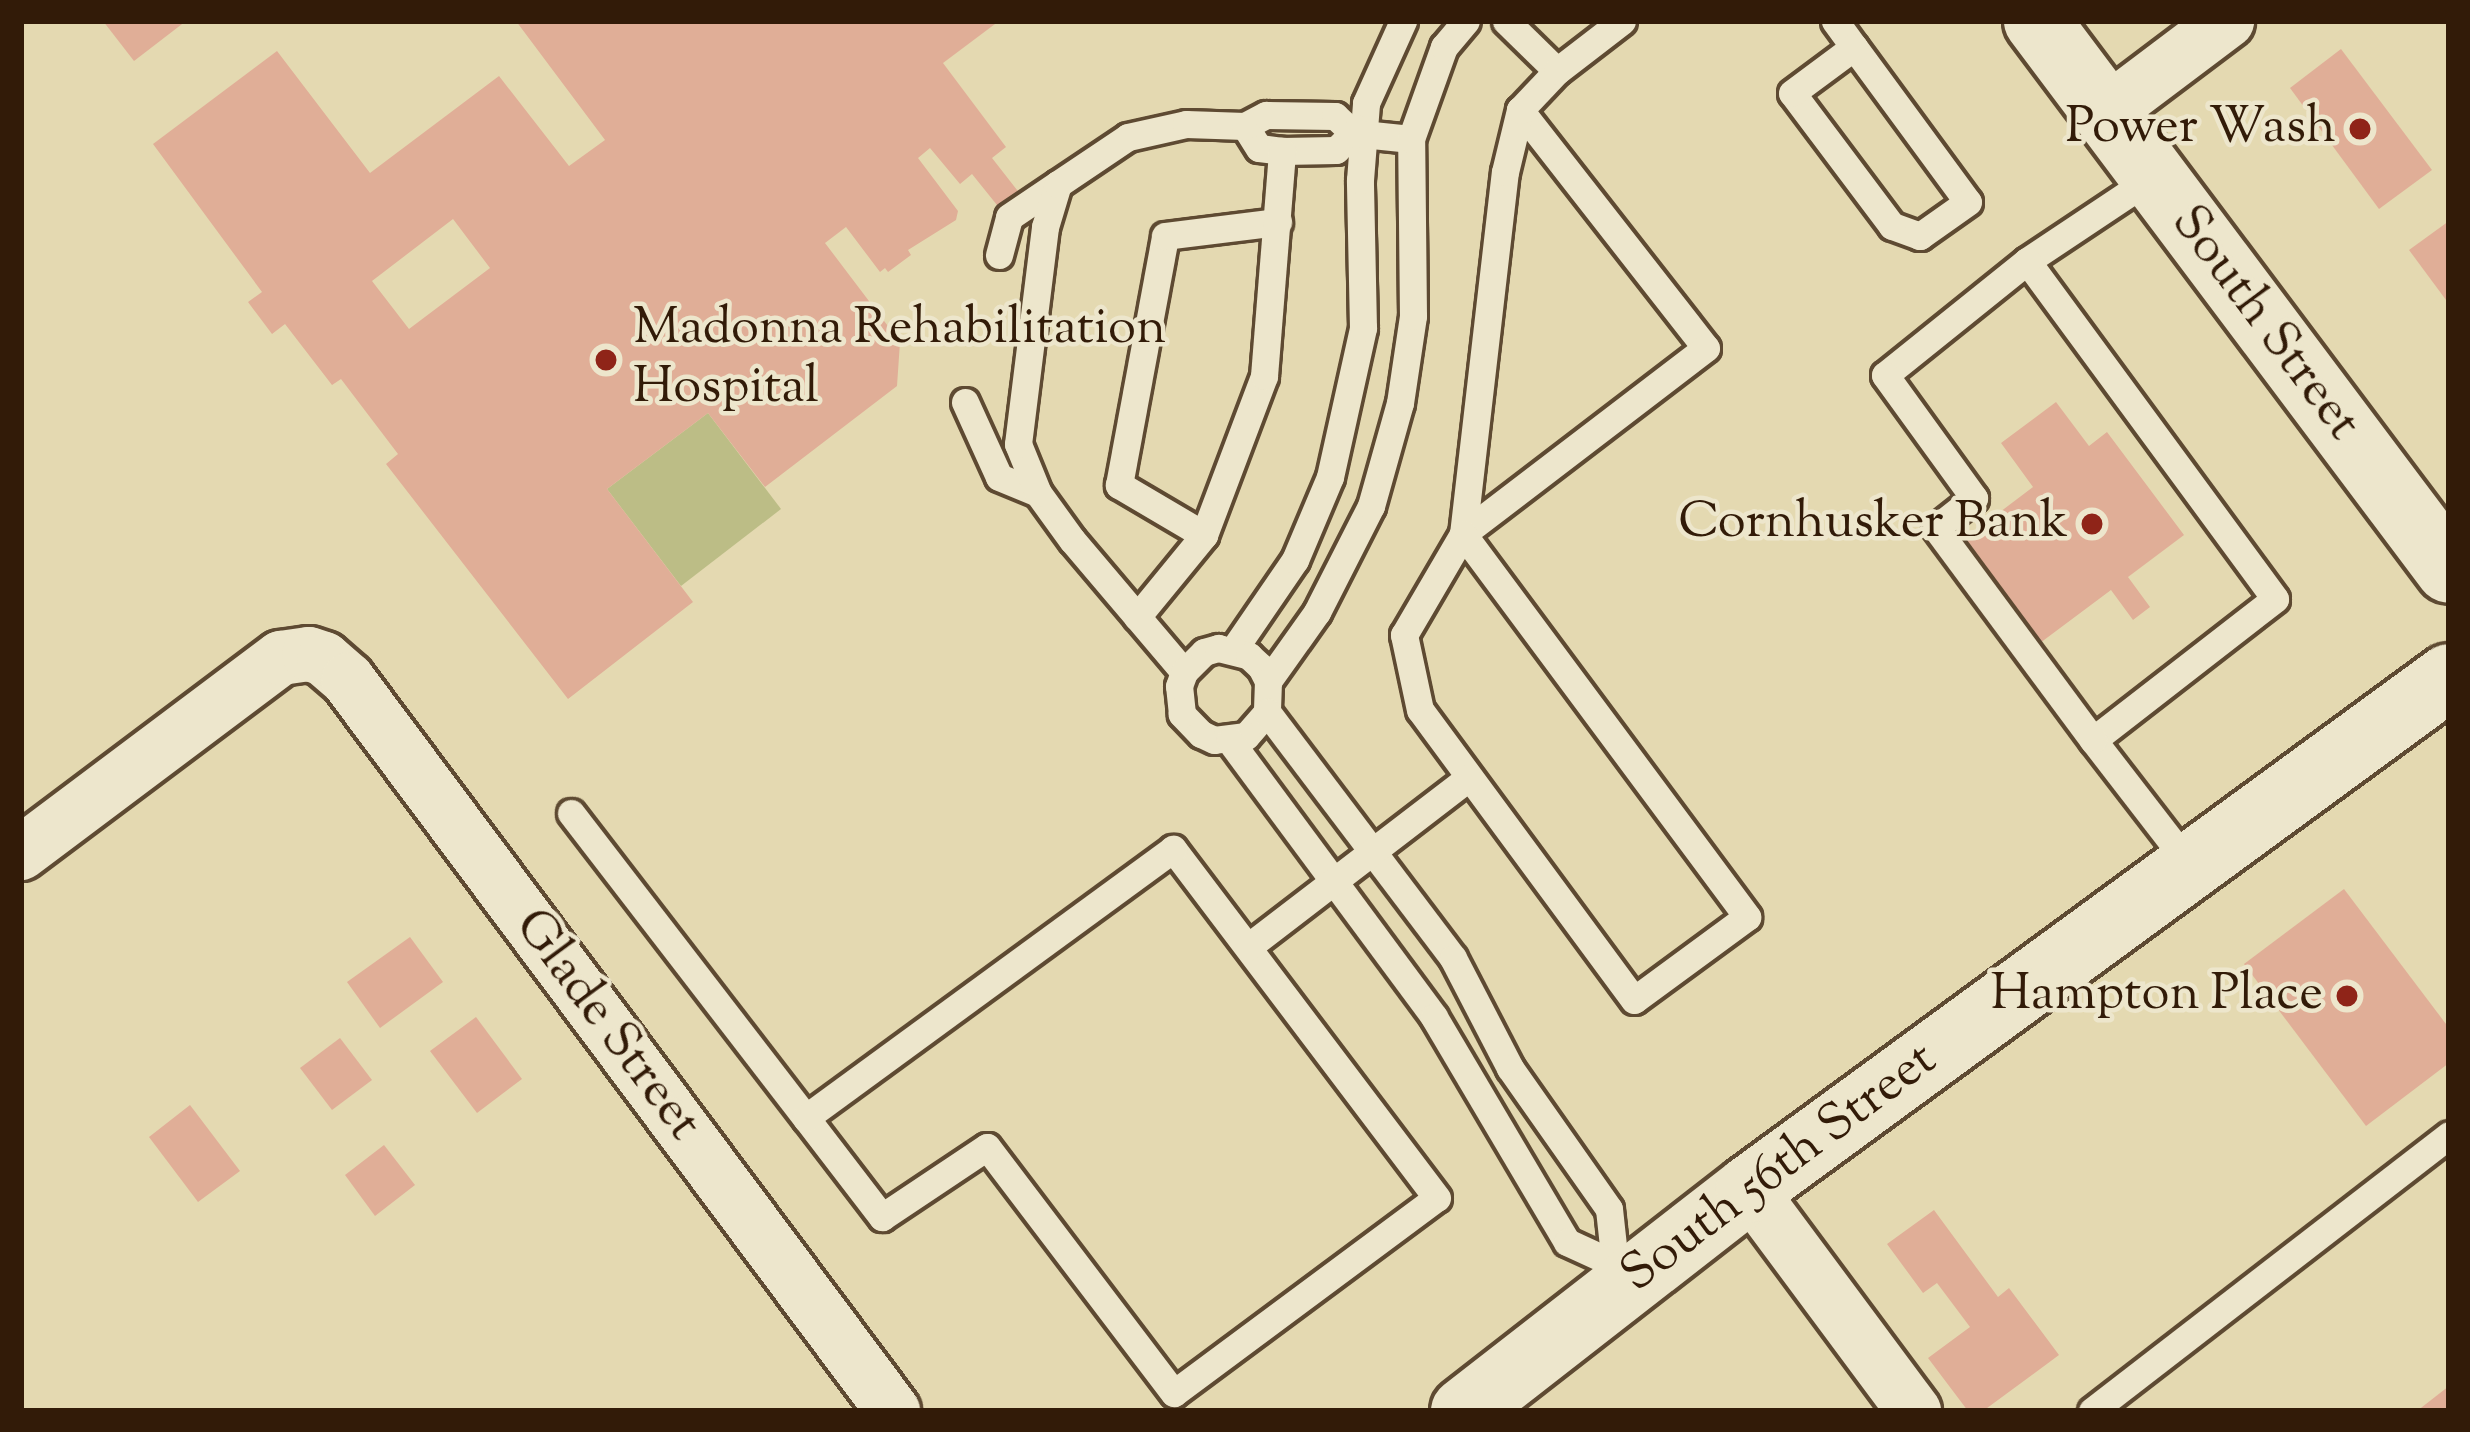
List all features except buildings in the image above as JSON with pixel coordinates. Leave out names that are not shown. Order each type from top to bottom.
[{"type":"main road","name":"South Street","points":[[2037,21],[2449,570]]},
{"type":"main road","name":"South 56th Street","points":[[1463,1411],[1622,1274],[1749,1189],[2449,677]]},
{"type":"street","points":[[2105,113],[2228,21]]},
{"type":"street","name":"Glade Street","points":[[21,853],[281,658],[309,654],[337,667],[893,1411]]},
{"type":"street","points":[[1749,1189],[1914,1411]]},
{"type":"lane","points":[[1234,650],[1295,560],[1330,477],[1363,328],[1358,133],[1402,21]]},
{"type":"lane","points":[[1466,21],[1444,46],[1411,139],[1413,316],[1400,403],[1371,506],[1317,612],[1268,681],[1267,712],[1453,958],[1510,1068],[1609,1209],[1622,1274]]},
{"type":"lane","points":[[1507,21],[1557,71]]},
{"type":"lane","points":[[1520,110],[1706,347],[1463,534],[1404,635],[1420,710],[1634,1000],[1747,917],[1463,534],[1504,172],[1520,110],[1557,71],[1622,21]]},
{"type":"lane","points":[[1834,21],[1855,47],[1968,202],[1920,236],[1892,226],[1792,93],[1855,47]]},
{"type":"lane","points":[[999,255],[1009,217],[1128,137],[1186,124],[1245,126],[1266,115],[1335,116],[1358,133],[1411,139]]},
{"type":"lane","points":[[1245,126],[1259,148],[1282,151],[1336,150],[1358,133]]},
{"type":"lane","points":[[1137,617],[1204,535],[1264,376],[1282,151]]},
{"type":"lane","points":[[2153,177],[2027,261],[1885,375],[1974,498],[1936,528],[2189,864]]},
{"type":"lane","points":[[1058,184],[1045,227],[1018,444],[1038,493],[1184,672]]},
{"type":"lane","points":[[1204,535],[1119,485],[1165,236],[1278,222]]},
{"type":"lane","points":[[2027,261],[2275,599],[2093,740]]},
{"type":"lane","points":[[965,402],[999,477],[1038,493]]},
{"type":"lane","points":[[1267,712],[1246,736],[1230,741],[1201,734],[1182,714],[1179,686],[1184,672],[1204,652],[1234,650],[1249,656],[1268,681]]},
{"type":"lane","points":[[1230,741],[1434,1017],[1567,1242],[1622,1274]]},
{"type":"lane","points":[[1248,947],[1335,885],[1468,778]]},
{"type":"lane","points":[[571,813],[882,1217],[987,1147],[1174,1393],[1437,1198],[1173,849],[806,1118]]},
{"type":"lane","points":[[2092,1411],[2449,1135]]},
{"type":"green space","points":[[708,413],[781,509],[681,586],[607,489]]},
{"type":"place","name":"Power Wash","points":[[2360,129]]},
{"type":"place","name":"Madonna Rehabilitation Hospital","points":[[606,360]]},
{"type":"place","name":"Cornhusker Bank","points":[[2092,524]]},
{"type":"place","name":"Hampton Place","points":[[2347,996]]}]
